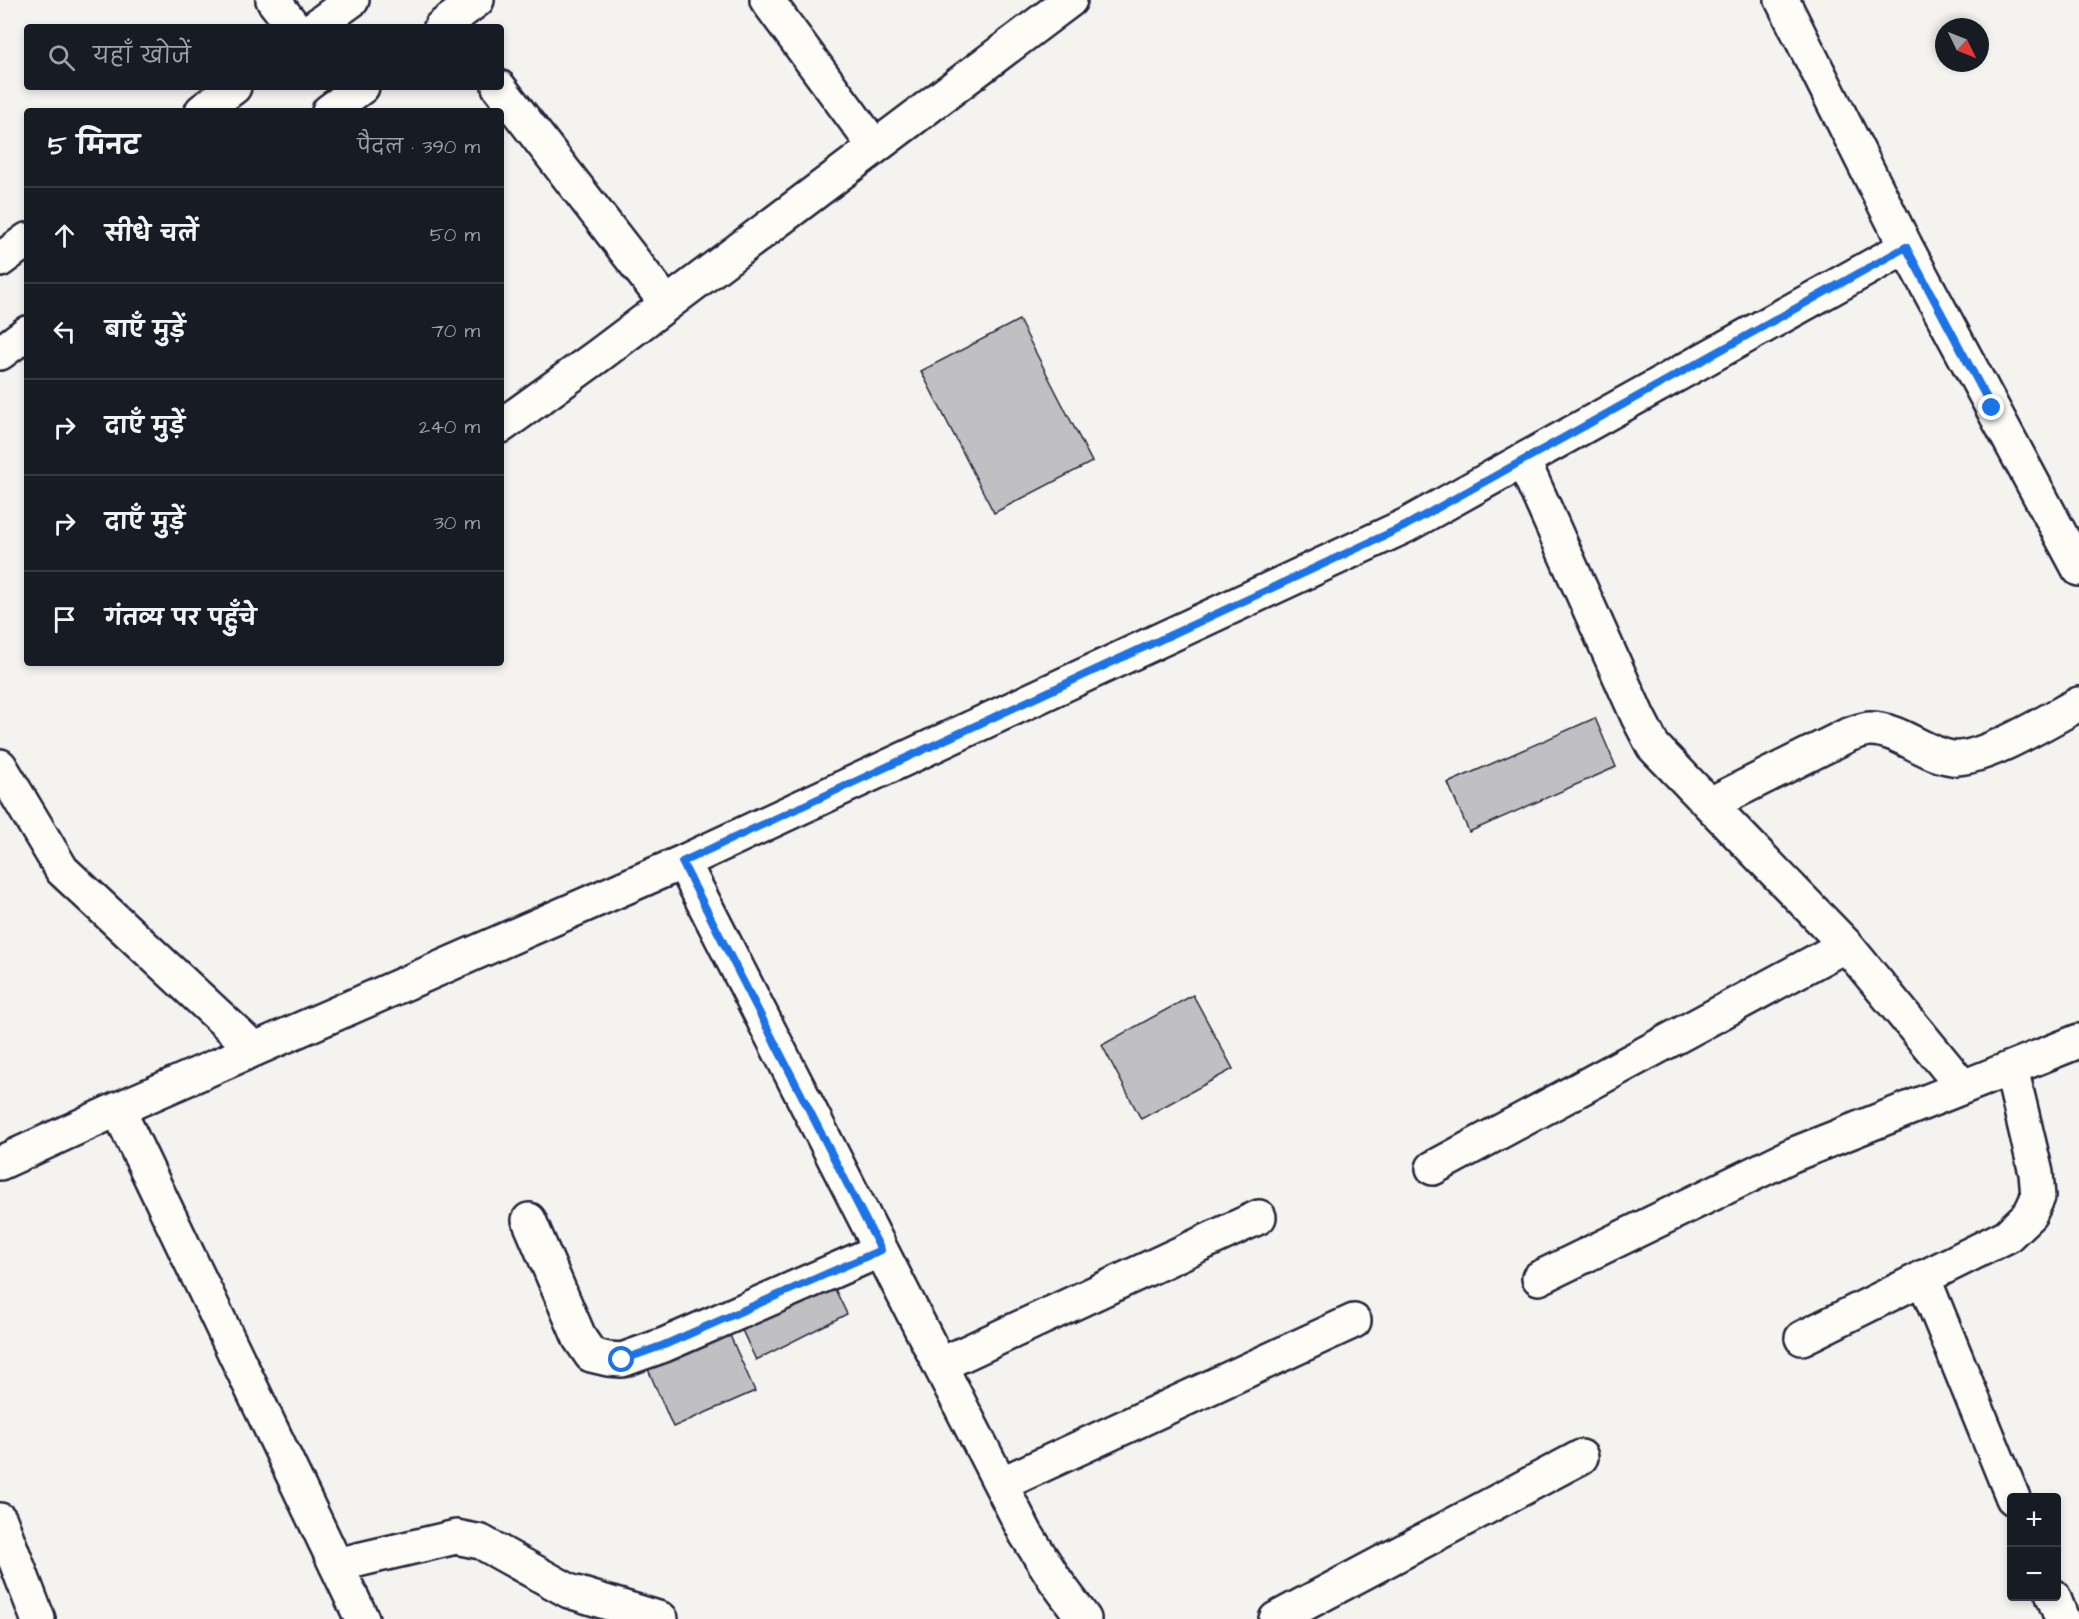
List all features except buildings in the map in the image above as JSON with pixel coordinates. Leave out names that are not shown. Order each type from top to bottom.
[{"type":"street","points":[[273,0],[292,24]]},
{"type":"street","points":[[319,24],[352,0]]},
{"type":"street","points":[[448,24],[477,0]]},
{"type":"street","points":[[767,0],[875,147]]},
{"type":"street","points":[[504,424],[667,304],[1070,0]]},
{"type":"street","points":[[1782,0],[1906,247],[2079,569]]},
{"type":"street","points":[[205,108],[230,90]]},
{"type":"street","points":[[333,108],[358,90]]},
{"type":"street","points":[[501,90],[667,304]]},
{"type":"street","points":[[0,260],[24,242]]},
{"type":"street","points":[[0,1162],[118,1108],[682,862],[1405,526],[1906,247]]},
{"type":"street","points":[[0,352],[24,335]]},
{"type":"street","points":[[1523,460],[1653,746],[1846,945],[1963,1087]]},
{"type":"street","points":[[1710,804],[1848,735],[1868,728],[1887,731],[1937,754],[1954,758],[1971,756],[1994,748],[2079,704]]},
{"type":"street","points":[[0,766],[62,870],[254,1049]]},
{"type":"street","points":[[682,862],[1000,1484],[1070,1613]]},
{"type":"street","points":[[1432,1168],[1846,945]]},
{"type":"street","points":[[1539,1278],[1792,1155],[2079,1041]]},
{"type":"street","points":[[1802,1338],[2007,1236],[2030,1214],[2038,1197],[2036,1173],[2011,1068]]},
{"type":"street","points":[[118,1108],[362,1619]]},
{"type":"street","points":[[940,1365],[1259,1216]]},
{"type":"street","points":[[529,1220],[580,1339],[591,1354],[608,1359],[622,1360],[664,1345],[881,1250]]},
{"type":"street","points":[[1923,1277],[2011,1493]]},
{"type":"street","points":[[1000,1484],[1354,1321]]},
{"type":"street","points":[[1276,1619],[1581,1457]]},
{"type":"street","points":[[0,1520],[38,1619]]},
{"type":"street","points":[[336,1565],[456,1537],[481,1542],[569,1591],[661,1619]]},
{"type":"street","points":[[2055,1601],[2062,1619]]},
{"type":"route","points":[[622,1360],[664,1345],[881,1250],[682,862],[1405,526],[1906,247],[1992,408]]}]
